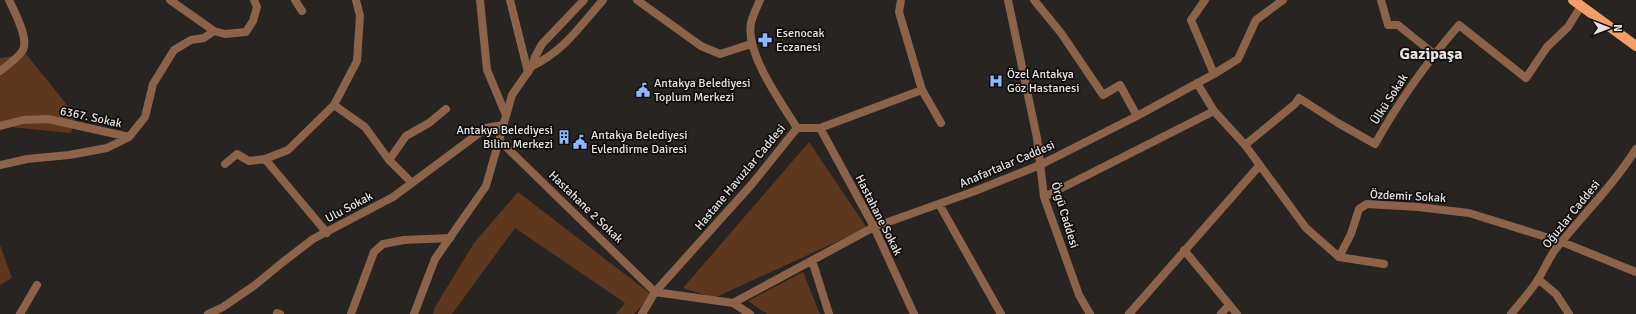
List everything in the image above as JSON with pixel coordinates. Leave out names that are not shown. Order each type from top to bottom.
[{"type":"main road","points":[[1578,3],[1636,46]]},
{"type":"street","points":[[0,71],[18,56],[24,48],[24,36],[17,16],[9,0]]},
{"type":"street","points":[[170,0],[214,31],[225,34],[246,32],[253,21],[257,7],[254,0]]},
{"type":"street","points":[[295,0],[302,11]]},
{"type":"street","points":[[226,164],[237,154],[249,161],[264,159],[288,150],[334,105],[357,61],[360,16],[356,0]]},
{"type":"street","points":[[480,0],[487,70],[506,115]]},
{"type":"street","points":[[510,0],[530,69]]},
{"type":"street","points":[[414,314],[435,259],[486,186],[512,95],[530,69],[542,44],[584,0]]},
{"type":"street","points":[[530,69],[563,46],[603,0]]},
{"type":"street","points":[[637,0],[701,46],[720,54],[751,44]]},
{"type":"street","name":"Hastane Havuzlar Caddesi","points":[[642,314],[655,292],[752,184],[797,128],[761,68],[751,44],[751,23],[760,0]]},
{"type":"street","points":[[901,0],[899,12],[922,90],[941,123]]},
{"type":"street","name":"Örgü Caddesi","points":[[1008,0],[1037,138],[1044,197],[1079,295],[1090,314]]},
{"type":"street","points":[[1034,0],[1061,33],[1103,95],[1120,85],[1137,116]]},
{"type":"street","points":[[1205,0],[1191,20],[1214,74]]},
{"type":"street","name":"Anafartalar Caddesi","points":[[733,303],[874,227],[975,191],[1040,165],[1137,116],[1214,74],[1238,59],[1256,20],[1283,0]]},
{"type":"street","points":[[1381,0],[1388,25],[1398,25],[1434,54]]},
{"type":"street","name":"Ülkü Sokak","points":[[1245,145],[1295,104],[1299,98],[1375,144],[1392,113],[1434,54],[1459,25],[1526,78],[1547,47],[1568,27],[1578,3]]},
{"type":"street","name":"6367. Sokak","points":[[0,126],[22,120],[48,120],[129,137],[145,117],[153,84],[174,50],[191,40],[204,38],[214,31]]},
{"type":"street","points":[[1197,83],[1214,111],[1245,145],[1306,228],[1340,257],[1384,264]]},
{"type":"street","points":[[797,128],[820,128],[922,90]]},
{"type":"street","points":[[334,105],[365,127],[389,160],[412,183]]},
{"type":"street","points":[[389,160],[406,136],[429,123],[446,109]]},
{"type":"street","points":[[1044,197],[1214,111]]},
{"type":"street","name":"Ulu Sokak","points":[[208,314],[223,307],[255,285],[313,239],[327,233],[393,196],[486,128],[503,125]]},
{"type":"street","name":"Hastahane Sokak","points":[[820,128],[874,227],[914,314]]},
{"type":"street","points":[[0,165],[27,158],[69,155],[107,148],[129,137]]},
{"type":"street","name":"Hastahane 2 Sokak","points":[[499,140],[655,292]]},
{"type":"street","name":"Oğuzlar Caddesi","points":[[1511,314],[1526,297],[1557,247],[1623,170],[1636,148]]},
{"type":"street","points":[[264,159],[327,233]]},
{"type":"street","points":[[1129,314],[1259,166]]},
{"type":"street","points":[[939,204],[1001,314]]},
{"type":"street","name":"Özdemir Sokak","points":[[1340,257],[1352,234],[1359,208],[1367,204],[1418,207],[1469,213],[1562,242],[1636,272]]},
{"type":"street","points":[[351,314],[374,252],[383,244],[404,240],[450,238]]},
{"type":"street","points":[[1184,250],[1237,314]]},
{"type":"street","points":[[812,260],[828,314]]},
{"type":"street","points":[[1538,279],[1556,294],[1569,314]]},
{"type":"street","points":[[20,314],[37,285]]},
{"type":"street","points":[[655,292],[733,303],[750,314]]},
{"type":"street","points":[[1221,314],[1229,305]]},
{"type":"shaded area","points":[[26,54],[76,116],[71,133],[0,126],[0,58]]},
{"type":"shaded area","points":[[809,142],[867,228],[714,298],[683,288]]},
{"type":"shaded area","points":[[518,192],[652,295],[634,314],[616,314],[625,303],[515,228],[452,314],[433,314],[435,307],[474,243]]},
{"type":"shaded area","points":[[0,245],[12,278],[0,285]]},
{"type":"shaded area","points":[[803,272],[820,314],[767,314],[748,301]]},
{"type":"place","name":"Esenocak Eczanesi","points":[[765,40]]},
{"type":"place","name":"Özel Antakya Göz Hastanesi","points":[[996,81]]},
{"type":"place","name":"Antakya Belediyesi Toplum Merkezi","points":[[643,90]]},
{"type":"place","name":"Antakya Belediyesi Bilim Merkezi","points":[[564,137]]},
{"type":"place","name":"Antakya Belediyesi Evlendirme Dairesi","points":[[580,142]]},
{"type":"district","name":"Gazipaşa","points":[[1431,53]]}]
